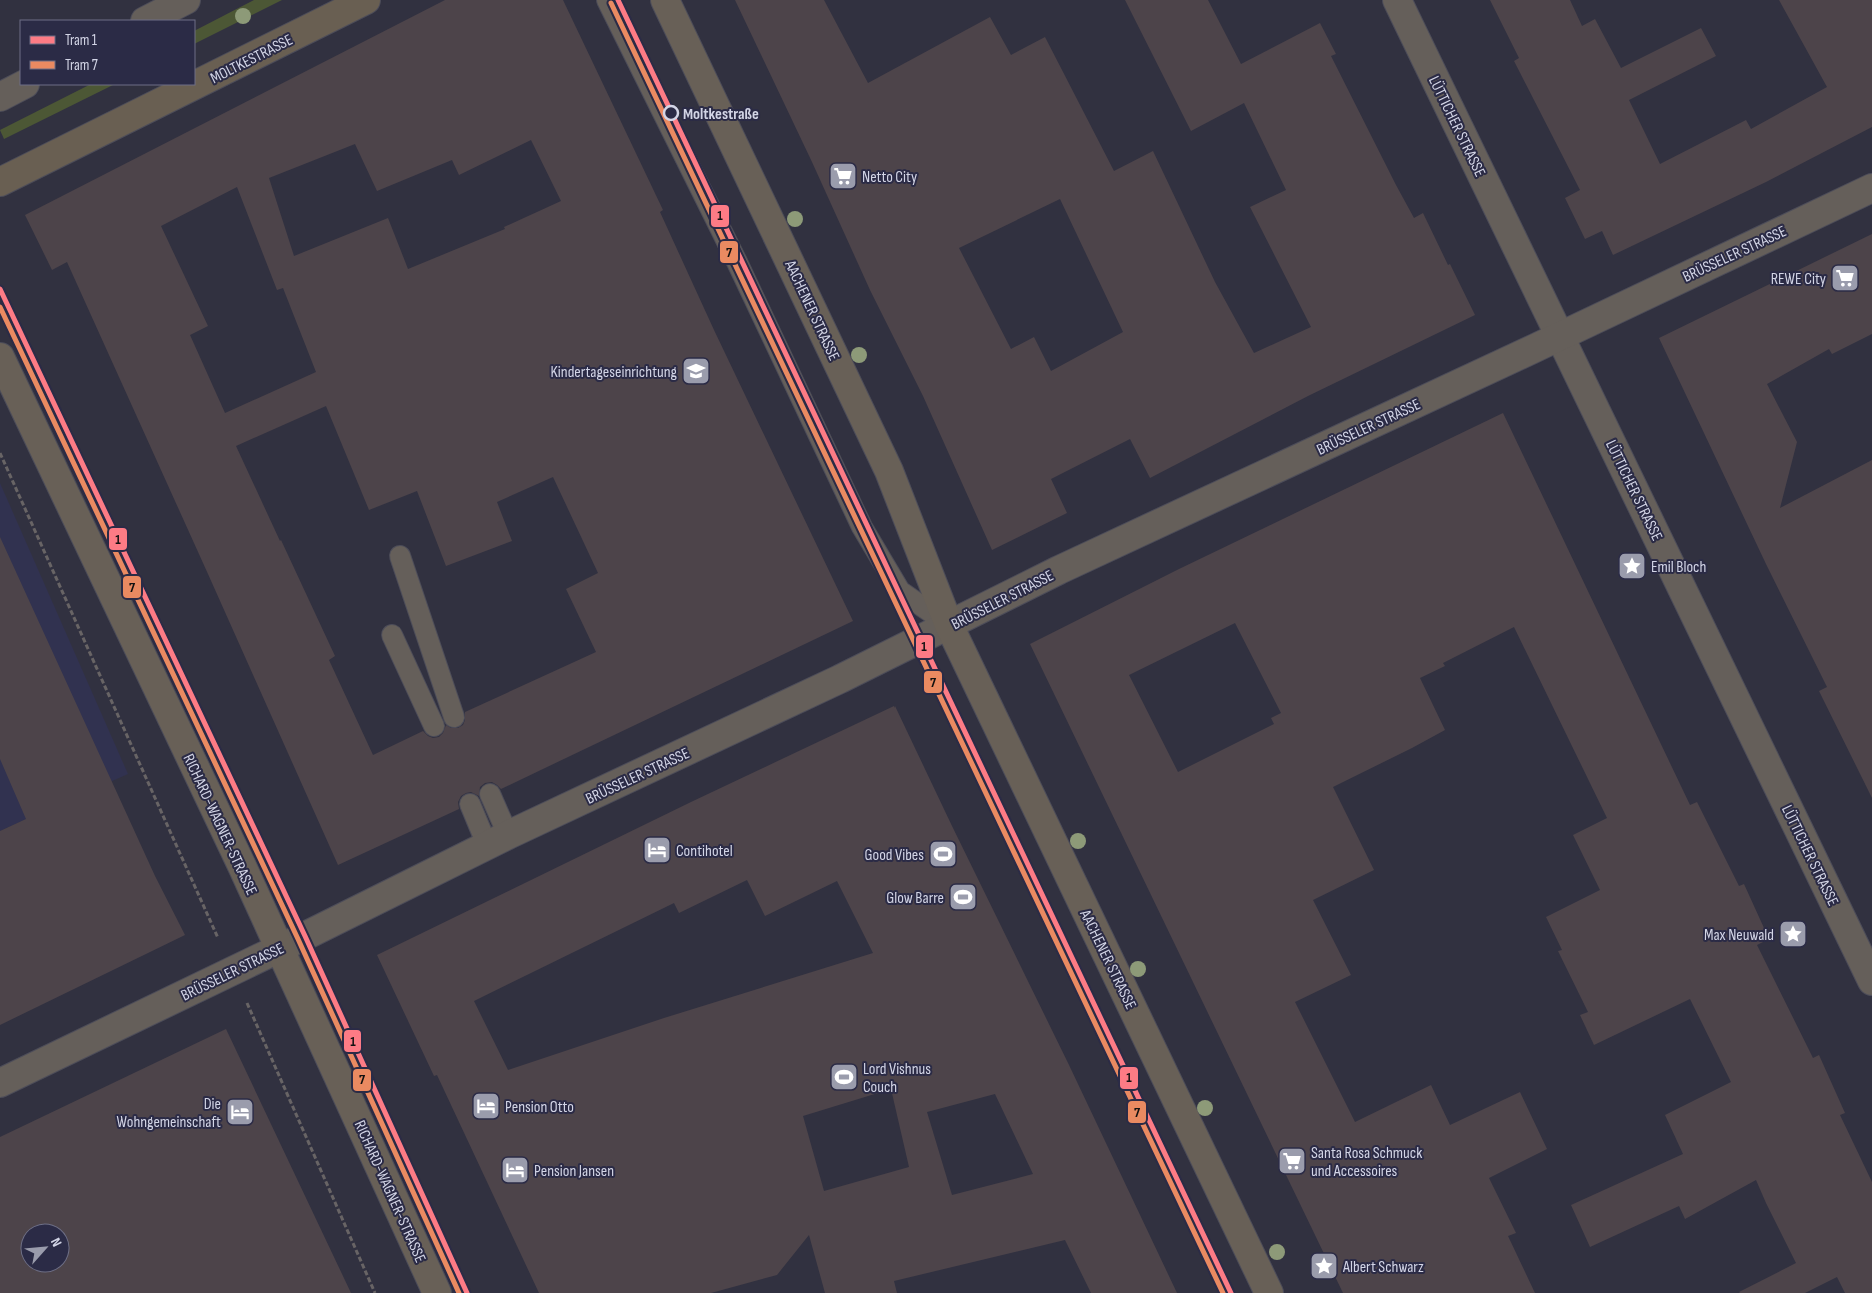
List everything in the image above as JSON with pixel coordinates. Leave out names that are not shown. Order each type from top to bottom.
[{"type":"main road","name":"MOLTKESTRASSE","points":[[0,182],[366,0]]},
{"type":"main road","name":"AACHENER STRASSE","points":[[666,0],[890,471],[949,625],[1269,1293]]},
{"type":"main road","name":"RICHARD-WAGNER-STRASSE","points":[[0,357],[242,866],[437,1293]]},
{"type":"street","points":[[147,20],[186,0]]},
{"type":"street","name":"LÜTTICHER STRASSE","points":[[1397,0],[1561,335],[1872,981]]},
{"type":"street","points":[[0,96],[23,85]]},
{"type":"street","name":"BRÜSSELER STRASSE","points":[[0,1083],[497,840],[840,679],[1059,570],[1872,188]]},
{"type":"lane","name":"AACHENER STRASSE","points":[[607,0],[738,262],[862,527],[900,590],[949,625]]},
{"type":"lane","points":[[400,556],[454,717]]},
{"type":"lane","points":[[392,635],[434,726]]},
{"type":"lane","points":[[490,794],[497,840]]},
{"type":"lane","points":[[470,804],[497,840]]},
{"type":"path","points":[[0,453],[233,970],[375,1293]]},
{"type":"shaded area","points":[[0,483],[128,774],[0,831]]},
{"type":"green space","points":[[254,0],[282,0],[195,44],[195,30]]},
{"type":"green space","points":[[89,85],[113,85],[4,139],[0,130]]},
{"type":"building","points":[[445,0],[563,0],[663,210],[660,212],[714,330],[853,621],[501,789],[492,782],[485,783],[480,787],[479,796],[471,792],[461,796],[458,802],[459,809],[338,865],[67,262],[52,270],[25,215]],"holes":[[[531,140],[561,201],[504,227],[505,229],[408,269],[388,218],[294,256],[269,178],[355,144],[377,191],[452,160],[459,175]],[[237,187],[277,290],[283,288],[316,372],[225,413],[190,335],[208,326],[161,226]],[[326,406],[369,510],[417,491],[446,566],[512,541],[497,502],[553,477],[598,573],[566,589],[596,652],[465,712],[463,725],[458,728],[451,728],[446,725],[439,737],[433,738],[423,731],[373,755],[329,660],[335,656],[236,446]]]},
{"type":"building","points":[[735,0],[824,0],[868,83],[990,17],[1011,55],[1045,37],[1114,171],[1153,151],[1215,282],[1254,353],[1311,327],[1250,207],[1286,190],[1244,103],[1191,131],[1125,0],[1208,0],[1241,64],[1320,23],[1336,54],[1331,56],[1396,185],[1414,218],[1423,213],[1475,315],[1308,396],[1150,478],[1130,439],[1051,479],[1067,513],[992,550],[923,396],[870,290]],"holes":[[[1060,199],[1123,332],[1051,371],[1034,337],[1011,349],[959,248]]]},
{"type":"building","points":[[1490,0],[1570,0],[1582,26],[1595,19],[1621,68],[1701,28],[1716,56],[1629,100],[1660,164],[1746,120],[1751,129],[1827,87],[1779,0],[1872,0],[1872,127],[1766,182],[1613,255],[1602,231],[1585,239],[1565,198],[1580,190],[1514,61],[1519,58]]},
{"type":"building","points":[[1872,234],[1872,334],[1832,354],[1829,349],[1767,384],[1797,442],[1780,508],[1872,460],[1872,798],[1819,691],[1827,687],[1766,564],[1659,338]]},
{"type":"building","points":[[1503,413],[1690,805],[1697,802],[1739,886],[1744,884],[1769,939],[1757,945],[1813,1058],[1819,1055],[1845,1113],[1840,1115],[1872,1182],[1872,1293],[1845,1293],[1837,1277],[1805,1293],[1740,1293],[1796,1263],[1756,1180],[1685,1219],[1679,1206],[1590,1247],[1571,1205],[1683,1154],[1665,1115],[1731,1082],[1690,999],[1594,1045],[1580,1015],[1588,1012],[1558,951],[1562,950],[1546,917],[1600,890],[1573,835],[1607,818],[1514,627],[1443,663],[1445,666],[1420,678],[1445,730],[1333,787],[1374,870],[1313,900],[1351,975],[1295,1002],[1355,1122],[1431,1085],[1450,1125],[1520,1092],[1547,1149],[1489,1178],[1516,1233],[1508,1236],[1535,1293],[1343,1293],[1030,644],[1179,569]],"holes":[[[1235,623],[1281,713],[1271,718],[1274,724],[1178,772],[1129,675]]]},
{"type":"building","points":[[0,537],[155,876],[185,935],[0,1025],[0,831],[26,819],[0,759]]},
{"type":"building","points":[[895,706],[1177,1293],[1091,1293],[1065,1240],[894,1281],[897,1293],[825,1293],[809,1235],[777,1275],[711,1293],[539,1293],[437,1075],[434,1076],[377,955],[691,802]],"holes":[[[747,880],[765,916],[837,881],[873,953],[664,1018],[508,1070],[474,1001],[674,903],[679,913]],[[891,1089],[909,1167],[824,1191],[803,1116]],[[995,1094],[1033,1174],[952,1195],[927,1112]]]},
{"type":"building","points":[[226,1029],[351,1293],[0,1293],[0,1137]]},
{"type":"tram line","name":"1","points":[[618,0],[1231,1293]]},
{"type":"tram line","name":"7","points":[[611,3],[1223,1293]]},
{"type":"tram line","name":"1","points":[[0,289],[305,936],[467,1293]]},
{"type":"tram line","name":"7","points":[[0,307],[298,939],[459,1293]]},
{"type":"place","name":"Moltkestraße","points":[[671,113]]},
{"type":"place","name":"Netto City","points":[[843,176]]},
{"type":"place","name":"REWE City","points":[[1845,278]]},
{"type":"place","name":"Kindertageseinrichtung","points":[[696,371]]},
{"type":"place","name":"Emil Bloch","points":[[1632,566]]},
{"type":"place","name":"Contihotel","points":[[657,850]]},
{"type":"place","name":"Good Vibes","points":[[943,854]]},
{"type":"place","name":"Glow Barre","points":[[963,897]]},
{"type":"place","name":"Max Neuwald","points":[[1793,934]]},
{"type":"place","name":"Lord Vishnus Couch","points":[[844,1077]]},
{"type":"place","name":"Pension Otto","points":[[486,1106]]},
{"type":"place","name":"Die Wohngemeinschaft","points":[[240,1112]]},
{"type":"place","name":"Santa Rosa Schmuck und Accessoires","points":[[1292,1161]]},
{"type":"place","name":"Pension Jansen","points":[[515,1170]]},
{"type":"place","name":"Albert Schwarz","points":[[1324,1266]]}]
